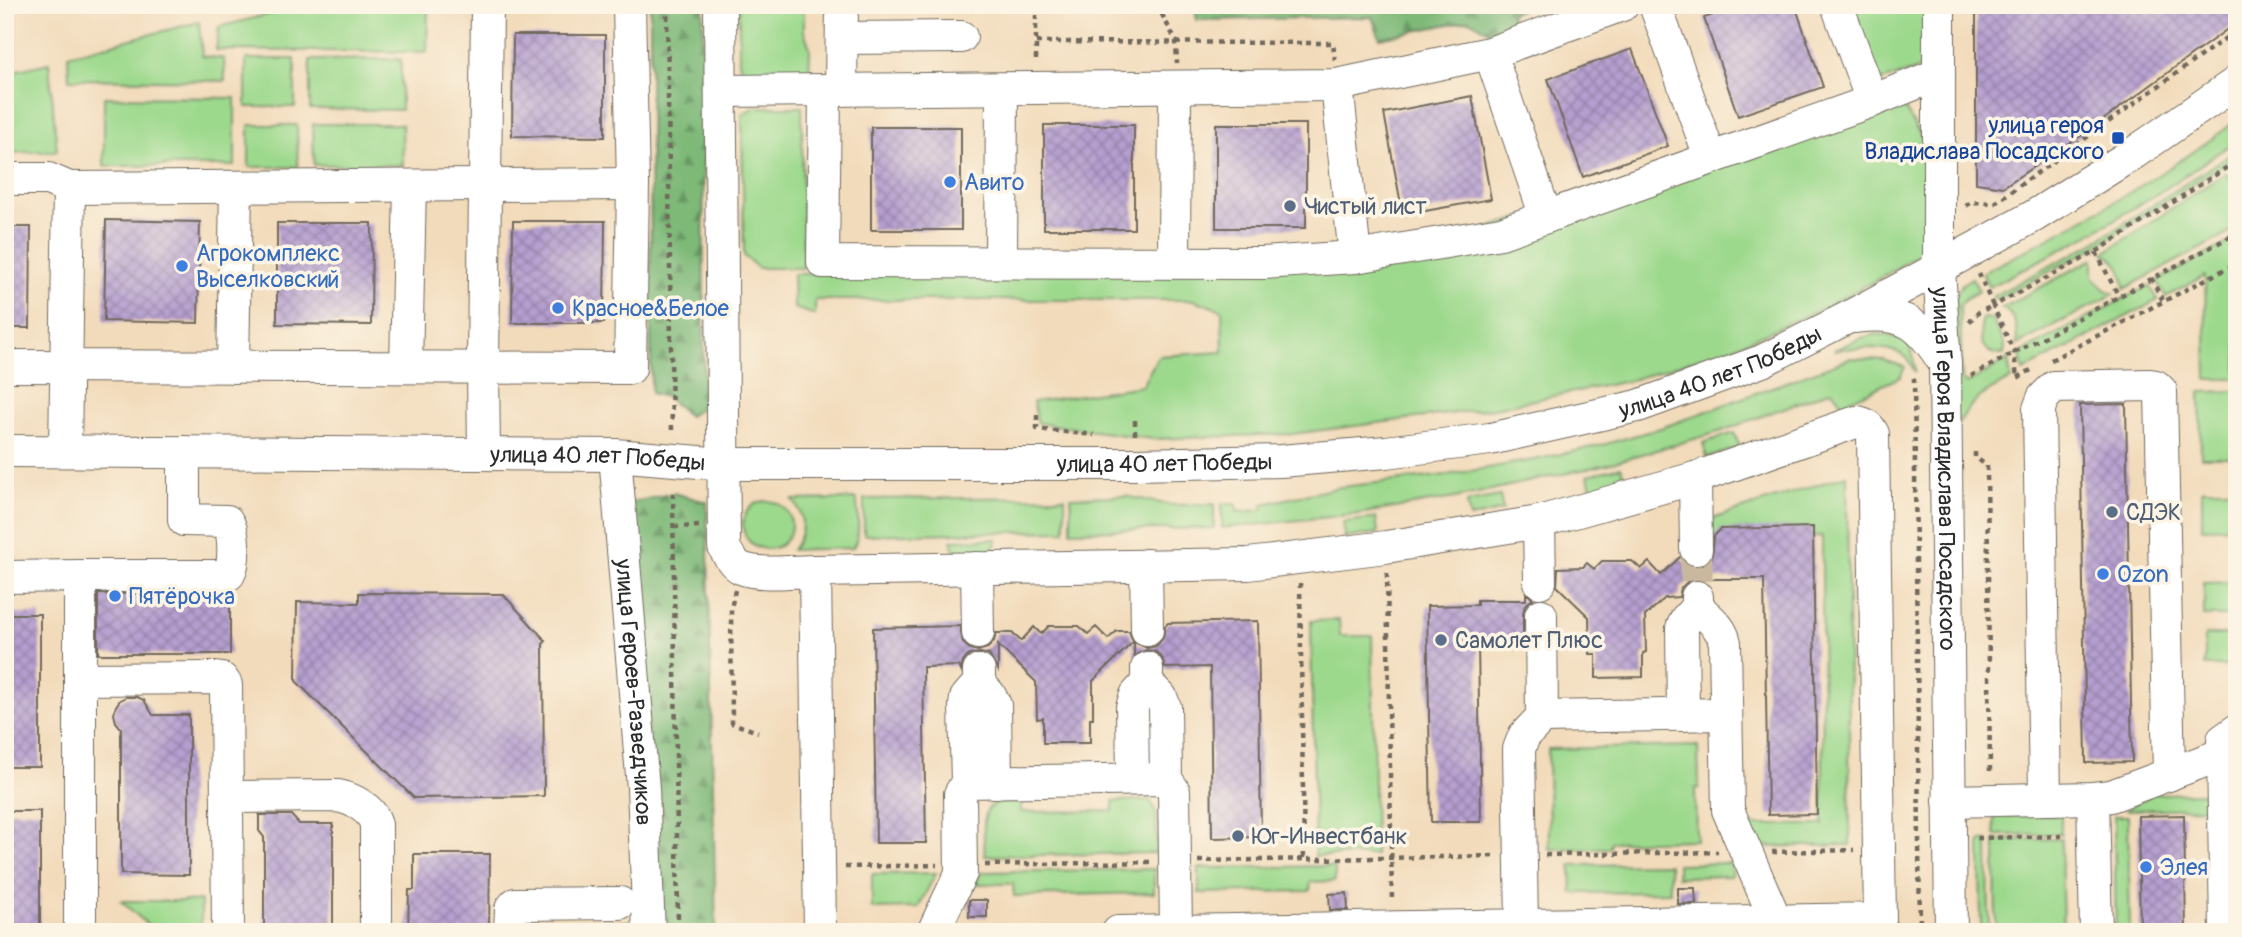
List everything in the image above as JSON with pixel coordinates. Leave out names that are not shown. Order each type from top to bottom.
[{"type":"street","points":[[485,454],[483,368],[487,5]]},
{"type":"street","points":[[5,366],[630,368],[633,184],[629,5]]},
{"type":"street","points":[[720,5],[724,547],[728,557],[740,568],[757,572],[1248,564],[1299,558],[1539,522],[1695,478],[1856,422],[1864,423],[1873,434],[1881,925],[1634,928],[1553,928],[1522,925],[1118,932]]},
{"type":"street","points":[[842,5],[842,38],[833,90],[823,262],[1263,263],[1355,257],[1501,233],[1872,101],[1939,74]]},
{"type":"street","points":[[721,91],[1337,85],[1490,53],[1622,5]]},
{"type":"street","points":[[1655,5],[1710,157]]},
{"type":"street","points":[[1837,5],[1872,101]]},
{"type":"street","name":"улица Героя Владислава Посадского","points":[[1939,5],[1940,268],[1962,369],[1949,801],[1951,932]]},
{"type":"street","points":[[842,38],[966,24]]},
{"type":"street","points":[[1490,53],[1546,217]]},
{"type":"street","name":"улица 40 лет Победы","points":[[5,451],[615,455],[723,464],[1255,461],[1490,439],[1638,406],[1762,361],[2034,216],[2237,82]]},
{"type":"street","points":[[1337,85],[1355,257]]},
{"type":"street","points":[[1174,262],[1175,88]]},
{"type":"street","points":[[1001,261],[1002,89]]},
{"type":"street","points":[[5,179],[48,179],[69,188],[633,184]]},
{"type":"street","points":[[406,367],[410,186]]},
{"type":"street","points":[[233,367],[236,187]]},
{"type":"street","points":[[65,451],[69,188]]},
{"type":"street","points":[[1847,318],[1880,314],[1902,318],[1918,328],[1962,369]]},
{"type":"street","points":[[2045,799],[2039,409],[2041,400],[2054,387],[2150,385],[2161,391],[2169,775]]},
{"type":"street","points":[[5,577],[229,574],[232,567],[232,532],[227,521],[184,520],[184,452]]},
{"type":"street","name":"улица Героев-Разведчиков","points":[[615,455],[643,788],[649,932]]},
{"type":"street","points":[[1695,478],[1696,549]]},
{"type":"street","points":[[1539,522],[1540,582]]},
{"type":"street","points":[[1146,565],[1147,630]]},
{"type":"street","points":[[977,568],[978,633]]},
{"type":"street","points":[[815,571],[820,932]]},
{"type":"street","points":[[80,576],[80,932]]},
{"type":"street","points":[[1683,715],[1682,628],[1697,602],[1723,634],[1728,810],[1779,925]]},
{"type":"street","points":[[1522,925],[1519,749],[1524,736],[1542,717],[1541,615]]},
{"type":"street","points":[[1133,779],[1132,707],[1147,676],[1164,701],[1166,779],[1174,791],[1176,931]]},
{"type":"street","points":[[979,677],[995,705],[981,782]]},
{"type":"street","points":[[80,679],[222,679],[227,691],[228,932]]},
{"type":"street","points":[[1542,717],[1726,714]]},
{"type":"street","points":[[1949,801],[2111,796],[2169,775],[2230,742],[2226,932]]},
{"type":"street","points":[[933,932],[958,881],[962,865],[960,793],[981,782],[1166,779]]},
{"type":"street","points":[[227,797],[338,796],[354,801],[370,811],[376,825],[376,932]]},
{"type":"street","points":[[2093,798],[2096,932]]},
{"type":"street","points":[[510,932],[511,909],[515,904],[620,903]]},
{"type":"path","points":[[667,5],[673,448]]},
{"type":"path","points":[[966,24],[977,5]]},
{"type":"path","points":[[1036,5],[1037,89]]},
{"type":"path","points":[[1157,5],[1176,41],[1175,88]]},
{"type":"path","points":[[1961,210],[1970,202],[1995,203],[2237,30]]},
{"type":"path","points":[[1036,42],[1333,43],[1337,85]]},
{"type":"path","points":[[1965,328],[1970,318],[2096,252],[2237,160]]},
{"type":"path","points":[[2229,166],[2237,178]]},
{"type":"path","points":[[1973,388],[1962,369],[2014,352],[2237,233]]},
{"type":"path","points":[[2096,252],[2119,297]]},
{"type":"path","points":[[1978,270],[2014,352],[2017,378],[2237,263]]},
{"type":"path","points":[[2151,278],[2163,301]]},
{"type":"path","points":[[1914,378],[1920,932]]},
{"type":"path","points":[[1037,415],[1037,429],[1099,436]]},
{"type":"path","points":[[1123,438],[1135,440],[1135,420]]},
{"type":"path","points":[[1975,443],[1975,457],[1987,466],[1991,800]]},
{"type":"path","points":[[673,493],[678,932]]},
{"type":"path","points":[[674,527],[711,526]]},
{"type":"path","points":[[1386,547],[1392,928]]},
{"type":"path","points":[[1299,558],[1304,859]]},
{"type":"path","points":[[740,568],[731,608],[732,723],[758,732]]},
{"type":"path","points":[[1977,838],[2064,836]]},
{"type":"path","points":[[819,867],[1880,850]]},
{"type":"green space","points":[[305,5],[428,5],[427,52],[216,50],[219,27]]},
{"type":"green space","points":[[650,5],[703,5],[704,406],[689,416],[666,397],[651,393]]},
{"type":"green space","points":[[739,5],[804,5],[804,31],[810,48],[809,77],[752,76],[742,71],[739,62]]},
{"type":"green space","points":[[1194,5],[1535,5],[1510,14],[1517,33],[1501,38],[1469,20],[1380,38],[1372,17],[1197,20]]},
{"type":"green space","points":[[1850,5],[1930,5],[1931,65],[1878,82]]},
{"type":"green space","points":[[199,22],[202,56],[224,59],[225,81],[69,79],[68,55]]},
{"type":"green space","points":[[246,59],[295,59],[295,107],[246,107]]},
{"type":"green space","points":[[401,59],[401,110],[310,109],[310,60]]},
{"type":"green space","points":[[49,63],[57,151],[5,153],[5,73]]},
{"type":"green space","points":[[104,97],[235,98],[235,166],[104,166]]},
{"type":"green space","points":[[1900,100],[1930,152],[1932,234],[1921,252],[1886,275],[1824,308],[1731,348],[1628,381],[1494,408],[1292,434],[1152,439],[1038,423],[1033,402],[1142,386],[1158,356],[1223,352],[1222,310],[1194,300],[815,300],[815,315],[794,308],[793,274],[1365,266]]},
{"type":"green space","points":[[754,107],[802,107],[803,268],[758,268],[744,256],[742,115]]},
{"type":"green space","points":[[2237,120],[2237,140],[2165,189],[2087,236],[1989,287],[1982,273],[2081,221],[2145,183]]},
{"type":"green space","points":[[313,124],[402,124],[403,165],[314,165]]},
{"type":"green space","points":[[249,125],[297,125],[298,167],[249,167]]},
{"type":"green space","points":[[2237,150],[2237,155],[2227,162],[2094,248],[1996,300],[1993,296],[2092,244]]},
{"type":"green space","points":[[2226,173],[2237,189],[2237,229],[2124,289],[2120,268],[2104,253]]},
{"type":"green space","points":[[2237,238],[2237,379],[2207,379],[2205,276],[2166,297],[2157,281]]},
{"type":"green space","points":[[2093,259],[2093,277],[2104,289],[2114,294],[2017,345],[2013,319],[2002,308]]},
{"type":"green space","points":[[1972,278],[1979,291],[1960,305],[1962,380],[1967,384],[2008,359],[2011,379],[1979,398],[1967,410],[1956,428],[1956,296],[1962,284]]},
{"type":"green space","points":[[2150,285],[2158,300],[2023,371],[2020,353]]},
{"type":"green space","points":[[1983,318],[1992,319],[2005,346],[2004,355],[1990,352],[1983,344]]},
{"type":"green space","points":[[1877,334],[1895,337],[1906,343],[1913,355],[1915,373],[1907,358],[1892,351],[1872,348],[1834,350]]},
{"type":"green space","points":[[1851,358],[1884,360],[1905,367],[1900,377],[1842,404],[1832,390],[1722,431],[1608,464],[1455,498],[1358,514],[1222,528],[1222,504],[1236,504],[1237,512],[1262,510],[1263,504],[1341,487],[1447,475],[1606,444],[1664,427]]},
{"type":"green space","points":[[2237,391],[2237,457],[2201,457],[2200,392]]},
{"type":"green space","points":[[1734,433],[1740,447],[1707,458],[1703,443]]},
{"type":"green space","points":[[1621,467],[1625,481],[1591,490],[1588,475]]},
{"type":"green space","points":[[1847,475],[1850,845],[1756,847],[1747,825],[1823,825],[1822,536],[1706,538],[1706,521]]},
{"type":"green space","points":[[2202,489],[2237,489],[2237,527],[2202,528]]},
{"type":"green space","points":[[673,493],[707,502],[716,932],[657,932],[630,503]]},
{"type":"green space","points":[[1125,496],[1171,505],[1214,504],[1214,528],[1071,531],[1071,497]]},
{"type":"green space","points":[[1500,496],[1503,510],[1470,518],[1467,502]]},
{"type":"green space","points":[[1065,497],[1065,531],[864,535],[864,499]]},
{"type":"green space","points":[[857,499],[858,532],[852,548],[792,550],[802,525],[800,513],[793,500]]},
{"type":"green space","points":[[767,501],[784,508],[791,525],[784,542],[767,549],[750,542],[743,525],[750,508]]},
{"type":"green space","points":[[1376,518],[1378,533],[1345,538],[1343,522]]},
{"type":"green space","points":[[997,539],[992,554],[955,555],[951,540]]},
{"type":"green space","points":[[2237,582],[2237,616],[2204,616],[2204,583]]},
{"type":"green space","points":[[1339,620],[1340,636],[1372,636],[1375,855],[1315,856],[1311,621]]},
{"type":"green space","points":[[2205,635],[2237,635],[2237,666],[2205,666]]},
{"type":"green space","points":[[1698,746],[1699,788],[1695,788],[1696,840],[1611,842],[1610,848],[1549,849],[1548,749]]},
{"type":"green space","points":[[2207,793],[2207,808],[2125,810],[2153,794]]},
{"type":"green space","points":[[1113,801],[1151,801],[1156,812],[1157,853],[985,856],[985,818],[991,806],[997,803],[1021,802],[1021,812],[1113,811]]},
{"type":"green space","points":[[2061,815],[2061,834],[1995,835],[1994,816]]},
{"type":"green space","points":[[2114,816],[2128,816],[2130,932],[2116,932]]},
{"type":"green space","points":[[2061,839],[2063,932],[1996,932],[1995,840]]},
{"type":"green space","points":[[1980,841],[1988,841],[1989,932],[1981,932]]},
{"type":"green space","points":[[1731,863],[1731,876],[1677,877],[1677,864]]},
{"type":"green space","points":[[1669,864],[1670,892],[1572,893],[1571,865]]},
{"type":"green space","points":[[1335,866],[1335,881],[1311,882],[1310,891],[1199,893],[1199,868]]},
{"type":"green space","points":[[1154,869],[1154,893],[1014,896],[1013,884],[975,884],[982,872]]},
{"type":"green space","points":[[936,873],[918,908],[872,909],[872,874]]},
{"type":"green space","points":[[121,901],[201,901],[201,932],[156,932]]},
{"type":"green space","points":[[575,921],[631,921],[631,932],[575,932]]},
{"type":"building","points":[[1742,5],[1795,5],[1823,87],[1738,116],[1704,18]]},
{"type":"building","points":[[1976,5],[2237,5],[2237,22],[2088,131],[2003,187],[1976,183]]},
{"type":"building","points":[[513,35],[605,35],[605,137],[512,136]]},
{"type":"building","points":[[1632,49],[1668,146],[1583,177],[1548,79]]},
{"type":"building","points":[[1472,96],[1491,199],[1403,215],[1384,113]]},
{"type":"building","points":[[1216,124],[1306,124],[1306,228],[1216,228]]},
{"type":"building","points":[[1044,125],[1134,125],[1134,229],[1044,229]]},
{"type":"building","points":[[871,127],[961,127],[961,230],[871,230]]},
{"type":"building","points":[[106,220],[200,222],[198,323],[104,321]]},
{"type":"building","points":[[513,221],[605,221],[604,323],[512,323]]},
{"type":"building","points":[[277,223],[372,223],[371,325],[277,324]]},
{"type":"building","points":[[5,227],[31,227],[30,328],[5,328]]},
{"type":"building","points":[[2126,404],[2132,762],[2086,763],[2080,405]]},
{"type":"building","points":[[1813,527],[1817,814],[1768,815],[1764,579],[1696,579],[1687,582],[1681,588],[1679,597],[1665,598],[1645,616],[1646,652],[1643,653],[1643,677],[1596,678],[1596,654],[1590,654],[1589,617],[1557,586],[1558,568],[1583,567],[1587,563],[1594,569],[1602,561],[1632,561],[1641,569],[1649,562],[1661,575],[1680,557],[1688,565],[1697,567],[1706,564],[1712,557],[1714,536],[1721,529]]},
{"type":"building","points":[[230,593],[230,654],[98,654],[98,594]]},
{"type":"building","points":[[359,593],[503,594],[546,641],[543,644],[544,796],[414,798],[296,681],[297,602],[359,603]]},
{"type":"building","points":[[1526,593],[1533,599],[1525,605],[1523,614],[1523,644],[1478,644],[1481,822],[1431,822],[1427,606],[1477,605],[1477,600],[1526,600]]},
{"type":"building","points":[[5,614],[40,614],[40,767],[5,767]]},
{"type":"building","points":[[1258,621],[1261,837],[1212,838],[1210,667],[1165,668],[1162,658],[1156,652],[1146,650],[1134,656],[1134,642],[1147,648],[1156,646],[1163,638],[1168,623]]},
{"type":"building","points":[[960,626],[963,643],[978,651],[988,648],[996,633],[1012,633],[1021,641],[1034,627],[1041,634],[1049,626],[1079,626],[1088,634],[1096,627],[1108,639],[1117,631],[1129,631],[1133,642],[1093,681],[1090,743],[1043,743],[1043,718],[1037,719],[1036,682],[998,645],[998,670],[989,655],[980,653],[969,655],[963,662],[961,671],[959,666],[923,667],[926,843],[876,843],[873,628]]},
{"type":"building","points":[[126,697],[144,700],[153,715],[189,715],[189,875],[121,874],[121,728],[114,714],[120,700]]},
{"type":"building","points":[[5,811],[40,811],[40,932],[5,932]]},
{"type":"building","points":[[259,815],[291,815],[299,824],[333,824],[333,932],[264,932],[264,837],[259,831]]},
{"type":"building","points":[[2184,815],[2186,932],[2140,932],[2138,816]]},
{"type":"building","points":[[414,854],[490,854],[489,932],[408,932],[409,890],[414,890]]},
{"type":"building","points":[[1678,888],[1695,888],[1696,904],[1678,904]]},
{"type":"building","points":[[1347,893],[1348,910],[1330,910],[1329,894]]},
{"type":"building","points":[[969,900],[987,900],[987,917],[969,917]]},
{"type":"tunnel","points":[[1696,549],[1697,597]]},
{"type":"place","name":"улица героя Владислава Посадского","points":[[2118,138]]},
{"type":"place","name":"Авито","points":[[950,182]]},
{"type":"place","name":"Чистый лист","points":[[1290,206]]},
{"type":"place","name":"Агрокомплекс Выселковский","points":[[182,266]]},
{"type":"place","name":"Красное&Белое","points":[[558,308]]},
{"type":"place","name":"СДЭК","points":[[2112,512]]},
{"type":"place","name":"Ozon","points":[[2103,574]]},
{"type":"place","name":"Пятёрочка","points":[[115,596]]},
{"type":"place","name":"Самолет Плюс","points":[[1441,640]]},
{"type":"place","name":"Юг-Инвестбанк","points":[[1238,836]]},
{"type":"place","name":"Элея","points":[[2146,867]]}]
